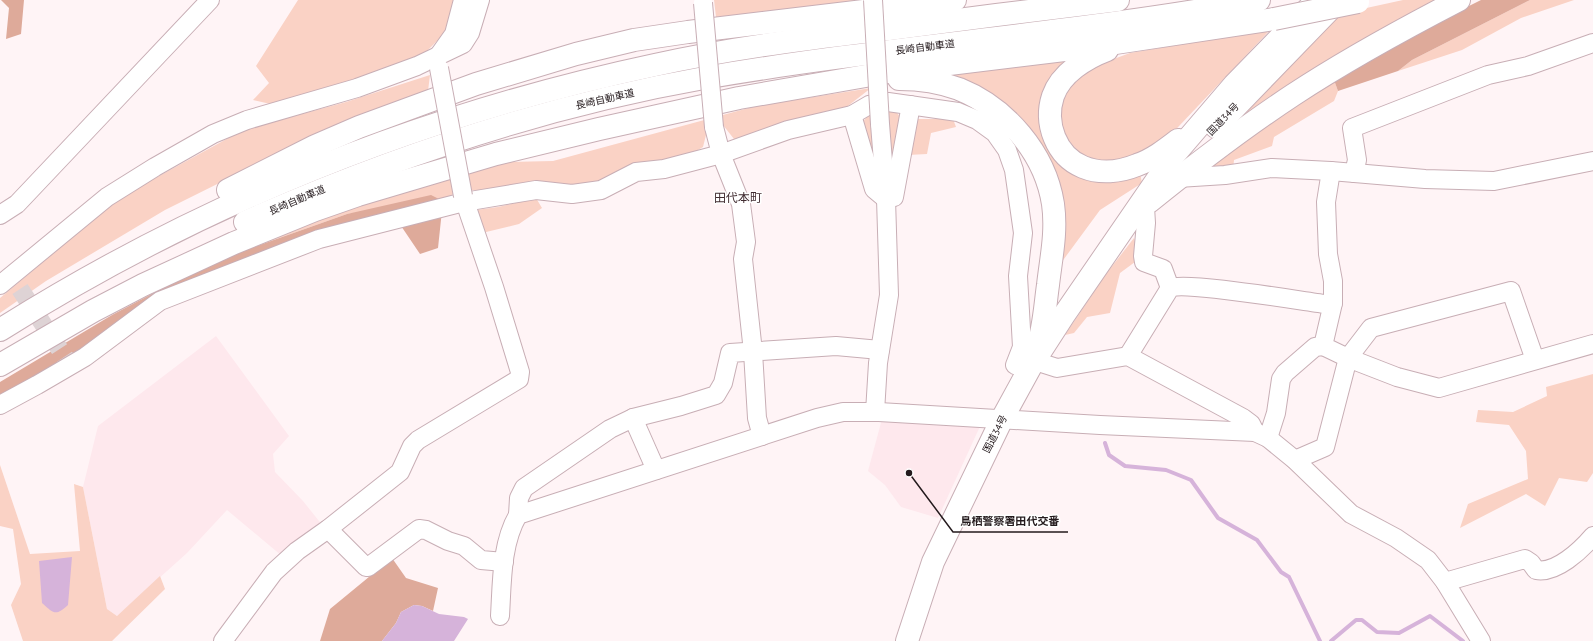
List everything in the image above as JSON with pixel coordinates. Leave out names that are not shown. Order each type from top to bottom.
[{"type":"highway","points":[[0,329],[65,285],[123,249],[265,170],[359,127],[476,84],[576,54],[634,40],[955,0]]},
{"type":"highway","points":[[0,329],[119,260],[223,207],[335,160],[438,122],[495,105],[601,77],[702,56],[818,38],[1118,0]]},
{"type":"highway","name":"長崎自動車道","points":[[0,358],[130,280],[180,253],[235,227],[316,192],[390,163],[504,126],[607,98],[711,77],[820,60],[1174,14],[1259,0]]},
{"type":"highway","points":[[1281,24],[1312,0]]},
{"type":"highway","name":"国道34号","points":[[907,641],[933,562],[1027,364],[1114,244],[1174,155],[1234,85],[1281,24],[1317,0]]},
{"type":"highway","points":[[1147,205],[1178,178],[1233,136],[1294,94],[1414,23],[1459,0]]},
{"type":"highway","points":[[0,365],[93,311],[188,263],[277,225],[358,195],[496,154],[591,130],[739,98],[900,70],[1281,24],[1355,1]]},
{"type":"highway","name":"国道34号","points":[[1114,244],[1220,123],[1355,1]]},
{"type":"highway","points":[[1157,38],[1115,47],[1096,54],[1076,67],[1060,83],[1053,95],[1050,107],[1050,125],[1056,142],[1072,161],[1084,167],[1109,171],[1123,169],[1151,159],[1180,138],[1234,85]]},
{"type":"highway","points":[[837,81],[892,78],[918,79],[958,89],[989,105],[1005,118],[1019,132],[1030,148],[1040,164],[1048,183],[1053,203],[1055,226],[1042,328],[1038,345],[1027,364]]},
{"type":"street","points":[[0,215],[17,204],[210,0]]},
{"type":"street","points":[[222,641],[274,572],[297,550],[400,472],[412,446],[418,440],[519,379],[520,372],[494,287],[464,199],[439,62],[454,34],[463,0]]},
{"type":"street","points":[[10,284],[107,197],[154,167],[213,134],[247,120],[439,62],[463,44],[470,33],[480,0]]},
{"type":"street","points":[[873,0],[886,199],[889,295],[880,350],[875,412]]},
{"type":"street","points":[[703,1],[714,127],[721,154],[741,204],[746,242],[743,259],[753,352],[757,418],[762,436]]},
{"type":"street","points":[[1354,173],[1357,160],[1352,128],[1488,75],[1528,66],[1593,43]]},
{"type":"street","points":[[0,405],[68,363],[85,357],[160,301],[319,239],[464,199],[536,190],[572,194],[601,190],[636,172],[664,169],[721,154],[788,130],[852,115],[869,105],[888,102],[958,112],[977,120],[995,133],[1007,150],[1014,170],[1023,233],[1018,276],[1022,347],[1027,364],[1057,368],[1128,356],[1243,418],[1261,435],[1295,460],[1351,514],[1396,538],[1428,560],[1445,582],[1481,641]]},
{"type":"street","points":[[886,199],[894,197],[911,105]]},
{"type":"street","points":[[852,115],[874,189],[886,199]]},
{"type":"street","points":[[1178,178],[1225,175],[1272,168],[1331,171],[1425,179],[1494,181],[1593,162]]},
{"type":"street","points":[[1324,346],[1333,303],[1333,280],[1328,254],[1326,202],[1331,171]]},
{"type":"street","points":[[1147,205],[1143,256],[1144,262],[1163,269],[1170,288]]},
{"type":"street","points":[[1128,356],[1170,288],[1174,286],[1200,287],[1325,304],[1333,303]]},
{"type":"street","points":[[1295,460],[1325,447],[1348,358],[1371,328],[1511,291],[1535,360]]},
{"type":"street","points":[[1261,435],[1276,413],[1281,379],[1285,373],[1315,347],[1324,346],[1348,358],[1397,376],[1439,388],[1593,344]]},
{"type":"street","points":[[500,616],[504,562],[511,527],[518,515],[519,498],[524,488],[610,429],[633,418],[681,406],[716,395],[723,383],[730,353],[836,346],[880,350]]},
{"type":"street","points":[[518,515],[817,418],[843,412],[875,412],[1261,435]]},
{"type":"street","points":[[633,418],[656,470]]},
{"type":"street","points":[[328,528],[366,567],[419,529],[426,530],[448,541],[464,546],[481,560],[504,562]]},
{"type":"street","points":[[1445,582],[1525,559],[1531,563],[1536,570],[1544,572],[1580,550],[1593,536]]},
{"type":"shaded area","points":[[1,0],[24,0],[21,34],[6,39],[9,8]]},
{"type":"shaded area","points":[[298,0],[455,0],[445,33],[423,55],[355,83],[275,105],[253,100],[269,83],[256,66]]},
{"type":"shaded area","points":[[714,0],[874,0],[716,17]]},
{"type":"shaded area","points":[[1403,0],[1444,0],[1242,121],[1238,118],[1339,14]]},
{"type":"shaded area","points":[[1481,0],[1530,0],[1412,60],[1398,71],[1338,91],[1334,80],[1439,21]]},
{"type":"shaded area","points":[[1530,0],[1574,0],[1521,18],[1462,50],[1398,71],[1412,60]]},
{"type":"shaded area","points":[[1271,29],[1162,144],[1134,158],[1105,163],[1081,154],[1064,136],[1059,113],[1068,89],[1092,67],[1130,53]]},
{"type":"shaded area","points":[[1066,56],[1068,62],[1053,154],[1140,173],[1142,183],[1100,210],[1061,263],[1045,156],[942,73]]},
{"type":"shaded area","points":[[430,75],[428,91],[324,131],[165,210],[46,281],[0,313],[0,298],[119,198],[243,130],[346,102]]},
{"type":"shaded area","points":[[1334,80],[1338,91],[1334,101],[1274,137],[1272,146],[1234,160],[1233,170],[1201,173],[1211,159]]},
{"type":"shaded area","points":[[871,88],[844,109],[734,139],[723,125],[708,127],[703,147],[688,156],[631,167],[593,183],[569,187],[481,192],[465,190],[456,192],[443,201],[347,214],[212,262],[304,223],[503,162],[553,161],[756,106]]},
{"type":"shaded area","points":[[895,110],[903,121],[890,187],[878,184],[863,122],[870,112]]},
{"type":"shaded area","points":[[917,119],[953,119],[956,127],[931,133],[927,154],[908,155]]},
{"type":"shaded area","points":[[431,195],[443,201],[438,248],[420,254],[395,217],[162,294],[44,376],[0,397],[0,382],[112,315],[212,262],[347,214]]},
{"type":"shaded area","points":[[536,198],[542,208],[519,224],[482,233],[476,210],[498,207]]},
{"type":"shaded area","points":[[1134,238],[1139,259],[1120,273],[1110,313],[1087,317],[1074,333],[1065,335],[1106,274]]},
{"type":"shaded area","points":[[216,336],[289,436],[273,454],[275,472],[303,501],[323,526],[282,556],[227,510],[187,553],[117,616],[107,609],[83,487],[98,426]]},
{"type":"shaded area","points":[[1593,374],[1593,473],[1587,482],[1559,478],[1545,506],[1526,494],[1460,528],[1468,504],[1528,479],[1526,451],[1509,425],[1476,422],[1478,410],[1513,412],[1547,396],[1546,387]]},
{"type":"shaded area","points":[[882,419],[982,422],[938,518],[901,507],[885,485],[868,471]]},
{"type":"shaded area","points":[[0,465],[30,554],[80,551],[74,484],[83,487],[107,609],[117,616],[160,576],[165,589],[112,641],[23,641],[11,605],[21,584],[13,529],[0,526]]},
{"type":"shaded area","points":[[72,557],[68,605],[58,612],[49,610],[42,603],[39,561]]},
{"type":"shaded area","points":[[392,558],[406,578],[438,588],[433,611],[422,606],[414,605],[401,612],[396,623],[382,641],[320,641],[330,609]]},
{"type":"shaded area","points":[[414,605],[422,606],[439,614],[464,617],[468,619],[454,641],[382,641],[396,623],[401,612]]},
{"type":"waterway","points":[[1105,443],[1109,455],[1125,466],[1166,470],[1191,480],[1218,518],[1257,540],[1281,572],[1289,577],[1320,641]]},
{"type":"waterway","points":[[1331,641],[1356,620],[1362,620],[1377,632],[1399,633],[1430,616],[1463,641]]},
{"type":"tunnel","points":[[20,289],[66,359]]},
{"type":"place","name":"鳥栖警察署田代交番","points":[[909,473]]},
{"type":"district","name":"田代本町","points":[[738,197]]}]
